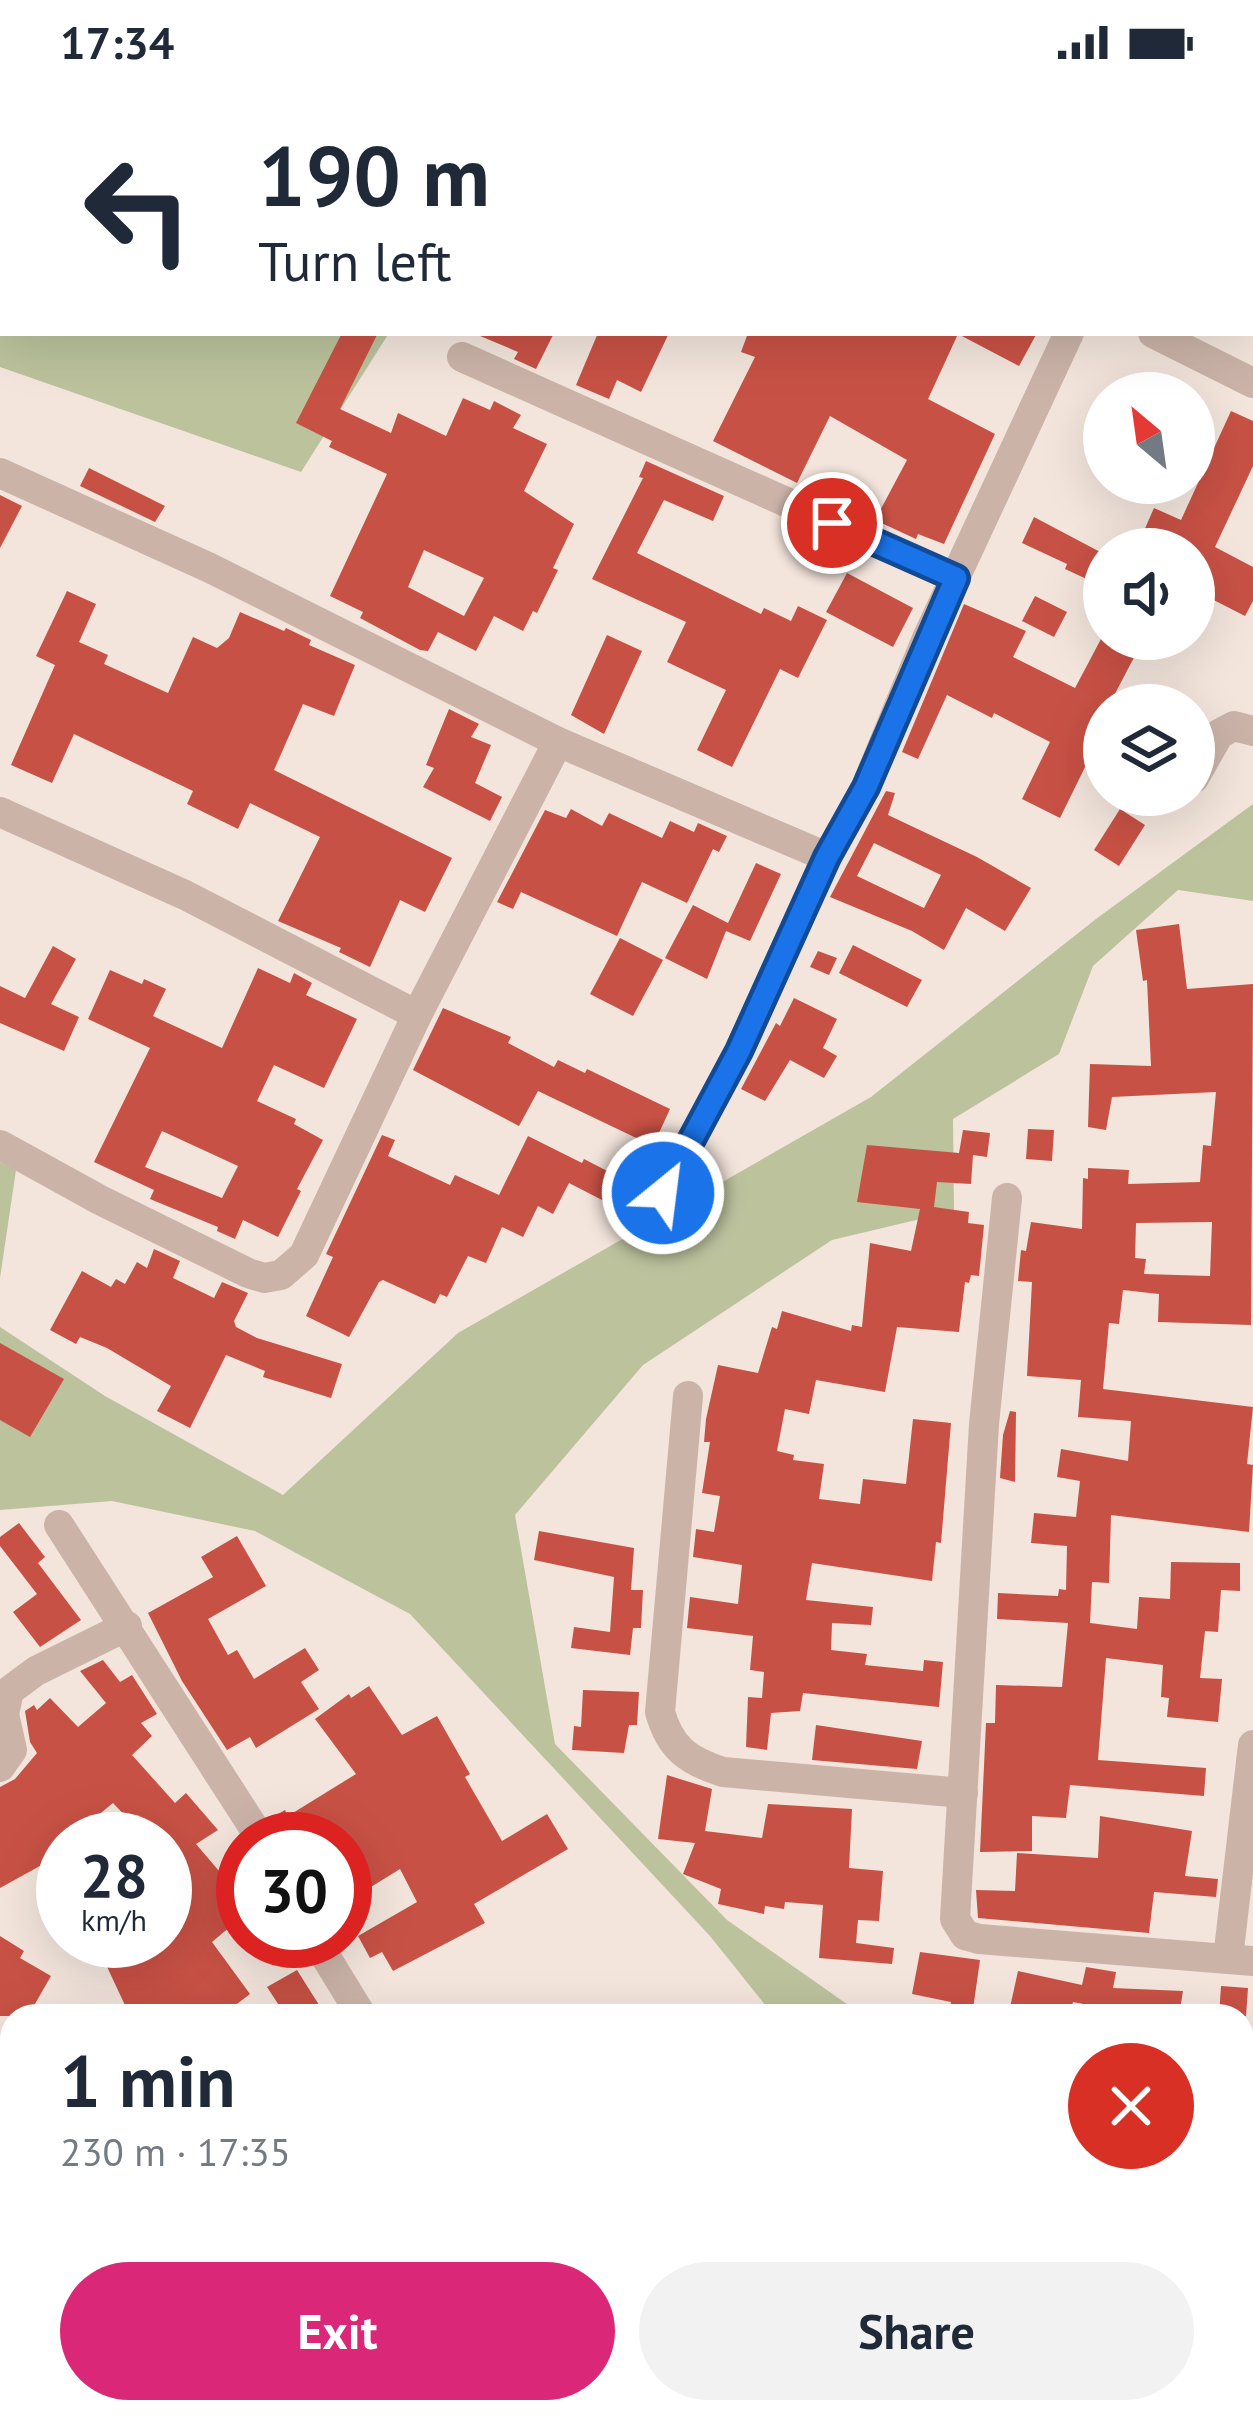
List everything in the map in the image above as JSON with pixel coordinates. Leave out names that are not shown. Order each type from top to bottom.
[{"type":"street","points":[[663,1193],[739,1051],[827,857],[866,787],[1068,336]]},
{"type":"street","points":[[1159,336],[1253,383]]},
{"type":"street","points":[[462,357],[956,578]]},
{"type":"street","points":[[0,473],[210,568],[558,742],[827,857]]},
{"type":"street","points":[[1215,745],[1224,730],[1234,726],[1253,731]]},
{"type":"street","points":[[0,1145],[248,1273],[264,1278],[281,1275],[304,1256],[417,1015],[558,742]]},
{"type":"street","points":[[0,812],[185,895],[417,1015]]},
{"type":"street","points":[[1007,1198],[984,1424],[954,1911],[957,1924],[965,1935],[1241,1959],[1253,1745]]},
{"type":"street","points":[[688,1396],[660,1712],[676,1748],[692,1762],[723,1772],[963,1793]]},
{"type":"street","points":[[59,1525],[244,1812]]},
{"type":"street","points":[[0,1768],[12,1750],[4,1714],[9,1691],[36,1671],[127,1626]]},
{"type":"street","points":[[333,1968],[355,2004]]},
{"type":"green space","points":[[0,336],[387,336],[301,472],[0,367]]},
{"type":"green space","points":[[1253,804],[1253,901],[1178,890],[1093,966],[1059,1054],[953,1119],[954,1211],[832,1240],[643,1365],[515,1515],[555,1744],[727,1920],[847,2004],[764,2004],[710,1936],[410,1614],[255,1531],[112,1501],[0,1510],[0,1327],[105,1396],[283,1495],[458,1333],[871,1097],[1096,919]]},
{"type":"green space","points":[[0,1162],[16,1170],[0,1278]]},
{"type":"building","points":[[340,336],[376,336],[340,409],[391,433],[398,413],[446,436],[463,398],[490,410],[494,401],[521,415],[513,428],[547,444],[524,491],[574,524],[553,568],[558,570],[523,631],[494,616],[476,651],[438,632],[428,651],[420,650],[330,596],[387,474],[329,447],[332,441],[296,423]],"holes":[[[424,550],[484,578],[464,616],[408,587]]]},
{"type":"building","points":[[480,336],[552,336],[536,369],[514,359],[518,352]]},
{"type":"building","points":[[597,336],[668,336],[641,392],[617,380],[609,399],[576,385]]},
{"type":"building","points":[[747,336],[957,336],[928,399],[995,434],[944,544],[918,534],[916,539],[875,520],[907,460],[830,416],[797,483],[713,441],[755,357],[741,352]]},
{"type":"building","points":[[962,336],[1035,336],[1019,366]]},
{"type":"building","points":[[1231,411],[1253,421],[1253,466],[1215,547],[1215,528],[1145,528],[1154,508],[1181,520],[1188,504],[1215,504],[1215,446]]},
{"type":"building","points":[[646,461],[724,496],[713,521],[664,500],[637,553],[761,614],[764,608],[791,621],[798,606],[827,620],[798,678],[780,669],[732,767],[697,750],[726,690],[667,662],[686,622],[592,579],[643,478],[639,477]]},
{"type":"building","points":[[89,468],[165,506],[155,522],[80,486]]},
{"type":"building","points":[[0,495],[22,506],[0,548]]},
{"type":"building","points":[[1034,517],[1083,543],[1083,577],[1065,569],[1067,564],[1022,543]]},
{"type":"building","points":[[1215,547],[1253,567],[1253,601],[1245,616],[1215,601]]},
{"type":"building","points":[[847,573],[913,608],[893,647],[826,612]]},
{"type":"building","points":[[67,591],[96,604],[79,642],[108,655],[104,664],[168,693],[193,637],[217,648],[229,638],[240,612],[286,628],[311,640],[309,645],[355,665],[334,716],[303,704],[274,770],[452,858],[425,912],[400,900],[370,967],[339,952],[341,948],[278,921],[320,837],[250,803],[238,829],[187,804],[193,791],[74,734],[52,783],[11,765],[55,665],[36,656]]},
{"type":"building","points":[[1035,596],[1067,612],[1054,637],[1022,621]]},
{"type":"building","points":[[964,604],[1026,631],[1013,657],[1075,688],[1090,660],[1133,660],[1120,684],[1083,684],[1083,771],[1060,818],[1022,799],[1050,742],[994,713],[992,718],[947,695],[918,759],[902,752]]},
{"type":"building","points":[[607,635],[642,651],[604,734],[571,715]]},
{"type":"building","points":[[449,709],[479,724],[471,737],[491,745],[475,783],[502,797],[490,821],[423,787],[434,768],[426,765]]},
{"type":"building","points":[[886,791],[895,793],[888,815],[1031,888],[1005,931],[966,908],[944,950],[912,931],[830,897]],"holes":[[[874,843],[941,875],[924,908],[857,876]]]},
{"type":"building","points":[[571,809],[602,826],[609,813],[662,838],[670,821],[694,832],[698,823],[727,836],[719,852],[713,849],[687,903],[642,882],[617,936],[521,892],[513,909],[497,902],[545,810],[566,818]]},
{"type":"building","points":[[1116,816],[1131,816],[1145,825],[1119,866],[1094,850]]},
{"type":"building","points":[[756,863],[781,874],[750,941],[726,931],[707,979],[665,958],[693,905],[728,923]]},
{"type":"building","points":[[1179,924],[1187,989],[1253,984],[1251,1325],[1158,1322],[1159,1294],[1123,1290],[1119,1324],[1109,1323],[1103,1389],[1253,1407],[1247,1464],[1253,1465],[1249,1532],[1111,1515],[1109,1583],[1092,1582],[1090,1623],[1137,1629],[1139,1597],[1170,1599],[1171,1562],[1240,1563],[1240,1591],[1221,1590],[1218,1632],[1205,1631],[1200,1678],[1222,1679],[1218,1722],[1167,1717],[1169,1698],[1161,1697],[1163,1665],[1106,1658],[1098,1760],[1206,1768],[1204,1796],[1070,1785],[1066,1818],[1032,1816],[1032,1851],[980,1852],[986,1723],[995,1723],[996,1685],[1062,1687],[1068,1623],[997,1619],[998,1593],[1058,1596],[1059,1589],[1066,1590],[1067,1546],[1031,1543],[1034,1513],[1076,1517],[1080,1481],[1057,1477],[1061,1449],[1128,1461],[1131,1421],[1078,1417],[1081,1380],[1027,1376],[1032,1282],[1018,1281],[1021,1250],[1026,1251],[1031,1222],[1082,1229],[1083,1178],[1088,1179],[1088,1168],[1129,1170],[1128,1184],[1200,1182],[1203,1145],[1211,1146],[1216,1092],[1112,1097],[1106,1130],[1088,1127],[1090,1064],[1151,1066],[1147,980],[1143,981],[1136,930]],"holes":[[[1212,1222],[1210,1276],[1144,1274],[1146,1259],[1135,1258],[1136,1223]]]},
{"type":"building","points":[[620,938],[663,960],[633,1016],[590,994]]},
{"type":"building","points":[[853,945],[922,980],[907,1007],[839,973]]},
{"type":"building","points":[[53,946],[76,959],[51,1004],[79,1017],[64,1051],[0,1023],[0,986],[25,998]]},
{"type":"building","points":[[818,951],[837,958],[829,975],[810,967]]},
{"type":"building","points":[[258,968],[290,983],[294,973],[312,983],[306,995],[357,1019],[324,1088],[274,1065],[257,1101],[296,1119],[294,1124],[323,1140],[278,1237],[243,1220],[235,1239],[217,1231],[218,1227],[150,1199],[154,1190],[94,1162],[150,1048],[88,1019],[110,970],[166,989],[153,1016],[222,1048]],"holes":[[[162,1131],[238,1166],[222,1198],[145,1167]]]},
{"type":"building","points":[[794,998],[837,1019],[823,1048],[837,1056],[824,1078],[790,1060],[765,1101],[741,1089]]},
{"type":"building","points":[[443,1008],[511,1037],[508,1043],[554,1067],[558,1060],[585,1073],[587,1069],[670,1109],[653,1146],[538,1091],[519,1126],[413,1070]]},
{"type":"building","points":[[1028,1129],[1054,1130],[1052,1161],[1026,1159]]},
{"type":"building","points":[[963,1130],[990,1133],[987,1157],[973,1155],[971,1184],[937,1182],[934,1207],[969,1212],[968,1223],[984,1225],[979,1276],[971,1275],[969,1283],[965,1282],[959,1332],[897,1327],[885,1392],[816,1380],[809,1414],[785,1409],[777,1451],[794,1455],[793,1460],[824,1464],[819,1499],[860,1504],[863,1479],[906,1484],[913,1419],[951,1423],[941,1543],[936,1542],[932,1581],[812,1563],[806,1600],[873,1607],[871,1625],[832,1623],[831,1650],[867,1654],[865,1665],[923,1671],[924,1660],[943,1662],[939,1707],[803,1693],[800,1711],[771,1713],[767,1750],[746,1747],[748,1697],[762,1698],[764,1672],[750,1670],[753,1636],[687,1628],[690,1597],[738,1604],[742,1565],[693,1557],[696,1529],[714,1532],[720,1496],[702,1493],[710,1442],[704,1442],[706,1419],[718,1365],[758,1373],[782,1311],[851,1331],[852,1325],[862,1327],[870,1243],[911,1251],[920,1209],[857,1202],[867,1145],[959,1153]]},
{"type":"building","points":[[382,1135],[395,1140],[388,1156],[450,1185],[455,1175],[499,1195],[528,1136],[582,1163],[584,1159],[644,1194],[636,1208],[608,1194],[604,1201],[569,1183],[553,1214],[538,1206],[523,1237],[502,1227],[486,1263],[468,1256],[447,1297],[440,1294],[435,1304],[379,1282],[349,1337],[306,1316],[333,1257],[326,1254]]},
{"type":"building","points":[[154,1249],[180,1261],[173,1278],[214,1298],[222,1282],[248,1293],[234,1321],[236,1327],[342,1364],[331,1398],[263,1377],[265,1371],[226,1355],[190,1428],[157,1411],[171,1386],[107,1348],[80,1337],[76,1344],[50,1330],[82,1271],[111,1287],[116,1279],[125,1284],[137,1262],[147,1268]]},
{"type":"building","points":[[0,1343],[64,1379],[30,1437],[0,1420]]},
{"type":"building","points":[[1010,1411],[1016,1412],[1015,1482],[1000,1478]]},
{"type":"building","points":[[19,1523],[45,1557],[38,1563],[81,1620],[40,1647],[13,1612],[37,1594],[0,1546],[0,1537]]},
{"type":"building","points":[[539,1531],[634,1548],[631,1590],[643,1590],[641,1628],[633,1628],[630,1655],[571,1648],[574,1627],[610,1632],[614,1577],[534,1560]]},
{"type":"building","points":[[237,1536],[266,1586],[208,1619],[228,1655],[237,1650],[254,1679],[305,1648],[319,1670],[301,1682],[319,1709],[256,1748],[250,1737],[227,1750],[182,1681],[148,1613],[213,1577],[201,1557]]},
{"type":"building","points":[[103,1660],[120,1682],[132,1675],[157,1714],[141,1723],[152,1736],[132,1755],[175,1803],[186,1793],[216,1828],[196,1844],[216,1867],[216,1939],[212,1942],[216,1968],[231,1968],[250,1994],[237,2004],[124,2004],[108,1968],[192,1968],[192,1812],[122,1812],[113,1803],[102,1812],[36,1812],[36,1868],[0,1888],[0,1787],[15,1779],[37,1753],[30,1742],[25,1711],[34,1705],[37,1710],[50,1698],[78,1727],[106,1703],[80,1671]]},
{"type":"building","points":[[369,1686],[402,1735],[437,1716],[502,1841],[547,1814],[568,1849],[474,1904],[485,1923],[393,1971],[382,1952],[372,1957],[372,1928],[417,1902],[400,1869],[372,1886],[372,1812],[294,1812],[356,1774],[315,1719],[349,1694],[351,1698]]},
{"type":"building","points":[[583,1690],[639,1692],[637,1725],[629,1725],[624,1753],[572,1750],[574,1726],[581,1727]]},
{"type":"building","points":[[816,1725],[922,1741],[917,1769],[812,1760]]},
{"type":"building","points":[[667,1775],[712,1789],[705,1831],[762,1838],[768,1804],[852,1809],[849,1868],[883,1871],[879,1921],[858,1920],[856,1943],[894,1948],[892,1964],[819,1958],[823,1905],[785,1902],[784,1909],[765,1906],[764,1914],[718,1904],[721,1889],[683,1874],[695,1843],[658,1839]]},
{"type":"building","points":[[1100,1816],[1192,1831],[1185,1876],[1218,1879],[1216,1897],[1154,1892],[1149,1933],[978,1918],[976,1890],[1015,1891],[1017,1853],[1098,1858]]},
{"type":"building","points":[[0,1936],[24,1951],[20,1958],[51,1976],[35,2004],[0,2004]]},
{"type":"building","points":[[920,1952],[980,1960],[974,2004],[951,2004],[912,1994]]},
{"type":"building","points":[[1086,1967],[1116,1972],[1113,1988],[1183,1991],[1181,2004],[1011,2004],[1018,1971],[1082,1985]]},
{"type":"building","points":[[297,1970],[318,2004],[278,2004],[267,1987]]},
{"type":"building","points":[[1221,1986],[1248,1988],[1247,2004],[1220,2004]]},
{"type":"route","points":[[663,1193],[739,1051],[827,857],[866,787],[956,578],[832,523]]}]
